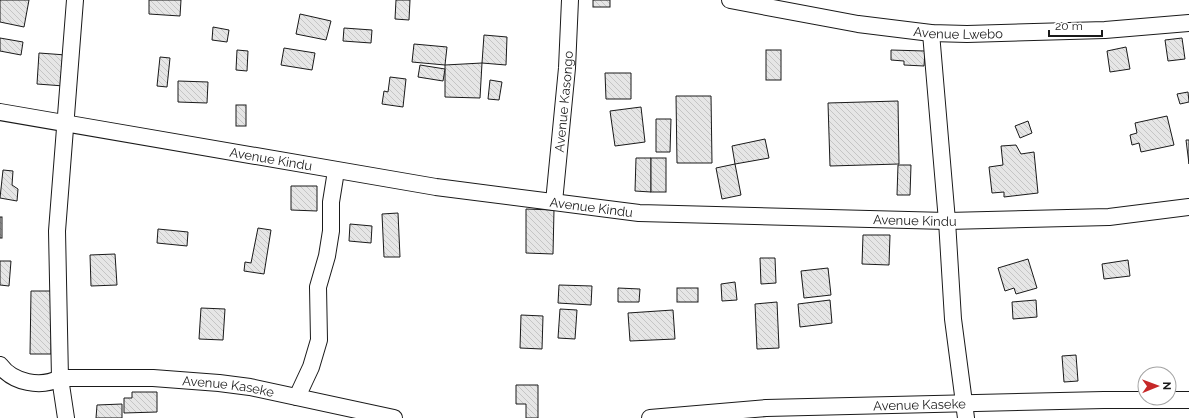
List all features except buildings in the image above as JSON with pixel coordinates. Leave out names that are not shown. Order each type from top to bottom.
[{"type":"street","points":[[66,418],[60,378],[57,231],[60,169],[66,124],[75,0]]},
{"type":"street","name":"Avenue Kasongo","points":[[554,202],[567,68],[570,0]]},
{"type":"street","name":"Avenue Lwebo","points":[[730,0],[858,24],[931,33],[967,34],[1104,30],[1189,23]]},
{"type":"street","points":[[931,33],[954,319],[965,411]]},
{"type":"street","name":"Avenue Kindu","points":[[0,112],[436,187],[639,213],[947,221],[1109,217],[1189,207]]},
{"type":"street","points":[[297,397],[311,368],[320,340],[318,286],[327,256],[331,231],[331,202],[336,171]]},
{"type":"street","name":"Avenue Kaseke","points":[[0,365],[6,373],[34,384],[51,383],[60,378],[197,380],[250,387],[394,418]]},
{"type":"street","name":"Avenue Kaseke","points":[[650,418],[766,408],[965,411],[1104,400],[1189,400]]}]
